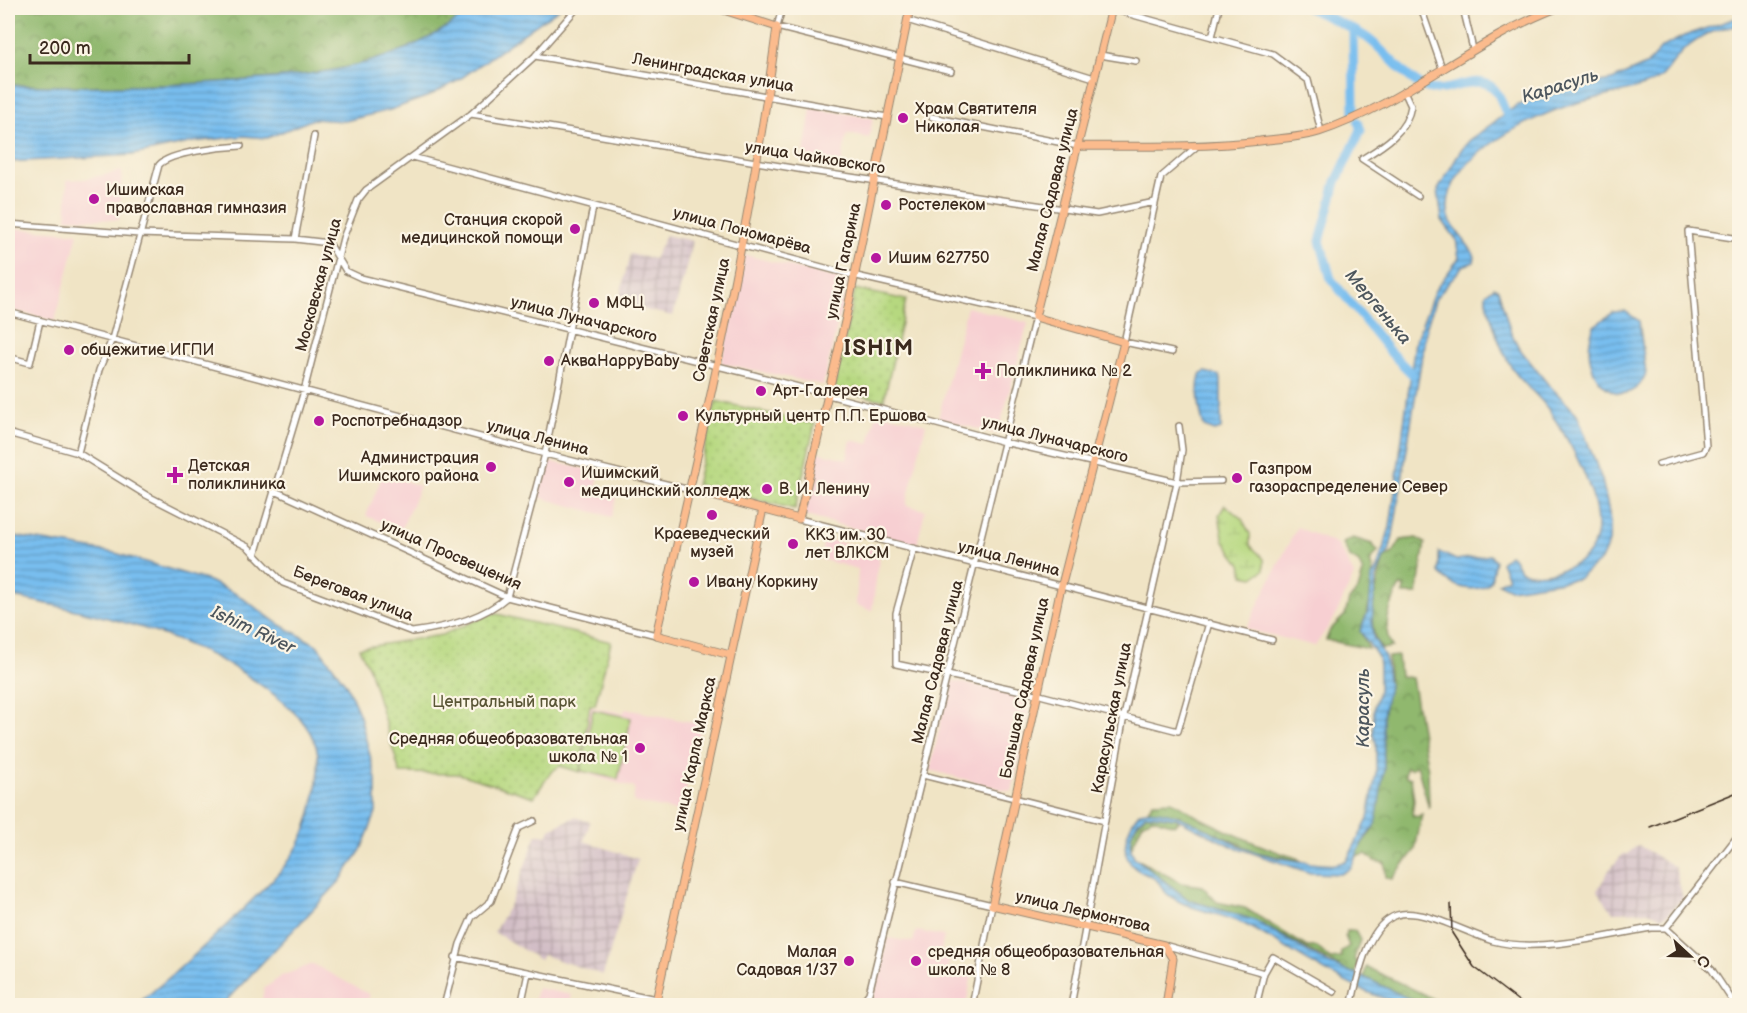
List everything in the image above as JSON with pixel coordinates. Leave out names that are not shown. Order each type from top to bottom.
[{"type":"main road","points":[[717,8],[777,27]]},
{"type":"main road","name":"улица Гагарина","points":[[800,519],[855,276],[910,8]]},
{"type":"main road","name":"Малая Садовая улица","points":[[1035,317],[1064,210],[1111,8]]},
{"type":"main road","points":[[1078,146],[1196,147],[1303,136],[1321,131],[1416,85],[1473,49],[1557,8]]},
{"type":"main road","name":"Советская улица","points":[[656,635],[690,490],[742,244],[768,95],[777,27]]},
{"type":"main road","name":"улица Пономарёва","points":[[1035,317],[1124,342]]},
{"type":"main road","name":"Большая Садовая улица","points":[[992,906],[1061,586],[1124,342]]},
{"type":"main road","name":"улица Ленина","points":[[690,490],[800,519]]},
{"type":"main road","name":"улица Карла Маркса","points":[[656,1002],[763,509]]},
{"type":"main road","name":"улица Просвещения","points":[[656,635],[730,655]]},
{"type":"main road","name":"улица Лермонтова","points":[[992,906],[1164,945]]},
{"type":"main road","points":[[1164,945],[1173,959],[1166,1005]]},
{"type":"street","name":"Московская улица","points":[[255,555],[304,391],[343,238],[358,200],[366,190],[471,114],[535,56],[577,8]]},
{"type":"street","name":"Советская улица","points":[[777,27],[782,8]]},
{"type":"street","points":[[1111,8],[1273,54],[1308,80],[1321,131]]},
{"type":"street","points":[[1212,37],[1219,8]]},
{"type":"street","points":[[1421,8],[1442,68]]},
{"type":"street","points":[[1463,8],[1473,49]]},
{"type":"street","points":[[907,20],[1094,78]]},
{"type":"street","points":[[777,27],[951,71]]},
{"type":"street","points":[[1100,55],[1136,61]]},
{"type":"street","name":"Ленинградская улица","points":[[535,56],[887,117]]},
{"type":"street","points":[[1404,91],[1411,106],[1406,124],[1381,147],[1362,159],[1418,196]]},
{"type":"street","name":"улица Чайковского","points":[[471,114],[757,163],[1064,210],[1097,214],[1155,202]]},
{"type":"street","points":[[932,117],[1078,146]]},
{"type":"street","points":[[295,239],[314,136]]},
{"type":"street","points":[[78,453],[99,370],[112,339],[139,234],[145,224],[162,161],[214,149],[241,146]]},
{"type":"street","name":"Большая Садовая улица","points":[[1124,342],[1161,177],[1196,147]]},
{"type":"street","name":"улица Пономарёва","points":[[412,157],[855,276],[1035,317]]},
{"type":"street","points":[[507,597],[545,454],[593,207]]},
{"type":"street","name":"улица Луначарского","points":[[8,225],[139,234],[295,239],[329,243],[346,271],[361,278],[828,394],[1004,442],[1177,482]]},
{"type":"street","points":[[1659,464],[1703,452],[1706,446],[1688,231],[1740,239]]},
{"type":"street","name":"улица Ленина","points":[[8,312],[690,490]]},
{"type":"street","name":"Малая Садовая улица","points":[[859,1005],[869,993],[1035,317]]},
{"type":"street","points":[[8,357],[30,363],[40,321]]},
{"type":"street","name":"улица Пономарёва","points":[[1124,342],[1172,352]]},
{"type":"street","points":[[1179,426],[1182,450],[1177,482],[1221,482]]},
{"type":"street","name":"Береговая улица","points":[[8,433],[78,453],[147,495],[248,547],[283,584],[412,632],[434,630],[492,610],[507,597]]},
{"type":"street","name":"Карасульская улица","points":[[1071,1005],[1124,716],[1177,482]]},
{"type":"street","name":"улица Просвещения","points":[[273,490],[507,597],[656,635]]},
{"type":"street","name":"улица Ленина","points":[[800,519],[1272,640]]},
{"type":"street","points":[[914,549],[896,613],[896,664],[1036,694],[1178,731],[1209,623]]},
{"type":"street","points":[[924,775],[1105,821]]},
{"type":"street","points":[[444,1005],[455,957],[472,917],[491,901],[519,828],[534,821]]},
{"type":"street","points":[[1666,928],[1740,833]]},
{"type":"street","name":"улица Лермонтова","points":[[895,882],[992,906]]},
{"type":"street","name":"Большая Садовая улица","points":[[972,1005],[992,906]]},
{"type":"street","points":[[1351,1005],[1363,965],[1377,932],[1398,915],[1413,914],[1495,942],[1555,945],[1651,928],[1666,928],[1712,970],[1736,1005]]},
{"type":"street","name":"улица Лермонтова","points":[[1164,945],[1264,974]]},
{"type":"street","points":[[455,957],[656,1002]]},
{"type":"street","points":[[1256,1005],[1264,974],[1273,957],[1334,992]]},
{"type":"street","points":[[521,1005],[528,973]]},
{"type":"street","points":[[972,1005],[984,1005]]},
{"type":"shaded area","points":[[811,108],[873,118],[869,138],[847,134],[841,165],[803,159]]},
{"type":"shaded area","name":"Ишимская православная гимназия","points":[[122,171],[119,220],[67,218],[67,180],[85,179]]},
{"type":"shaded area","points":[[8,228],[78,233],[55,321],[8,309]]},
{"type":"shaded area","points":[[666,235],[693,241],[673,316],[618,304],[630,254],[654,259]]},
{"type":"shaded area","points":[[745,255],[848,281],[823,385],[721,363]]},
{"type":"shaded area","name":"Поликлиника № 2","points":[[967,307],[1028,323],[998,434],[938,419]]},
{"type":"shaded area","points":[[877,412],[926,424],[906,505],[925,510],[917,545],[802,515],[817,452],[847,459],[851,440],[869,444]]},
{"type":"shaded area","name":"Ишимский медицинский колледж","points":[[547,461],[600,472],[595,491],[617,496],[612,517],[538,497]]},
{"type":"shaded area","points":[[383,474],[420,486],[401,530],[366,516]]},
{"type":"shaded area","points":[[1297,527],[1338,545],[1354,575],[1335,617],[1315,646],[1246,629]]},
{"type":"shaded area","points":[[824,539],[880,550],[872,611],[856,605],[858,569],[820,559]]},
{"type":"shaded area","points":[[950,680],[1032,697],[1012,792],[930,770]]},
{"type":"shaded area","name":"Средняя общеобразовательная школа № 1","points":[[590,707],[623,713],[626,709],[701,724],[681,812],[633,802],[635,788],[580,772]]},
{"type":"shaded area","points":[[575,817],[590,822],[584,841],[638,859],[603,975],[543,955],[540,960],[494,932],[511,902],[537,834],[547,836],[550,829]]},
{"type":"shaded area","points":[[1638,845],[1675,867],[1683,898],[1667,915],[1662,917],[1645,911],[1613,912],[1597,891],[1609,870],[1624,853],[1626,855]]},
{"type":"shaded area","name":"средняя общеобразовательная школа № 8","points":[[916,931],[944,936],[941,951],[951,953],[948,970],[972,975],[966,1005],[871,1005],[888,938],[913,942]]},
{"type":"shaded area","points":[[313,964],[370,995],[365,1005],[266,1005],[262,999],[264,989],[281,976]]},
{"type":"shaded area","points":[[537,988],[572,995],[569,1005],[533,1006]]},
{"type":"green space","points":[[8,8],[473,8],[445,28],[416,44],[385,57],[354,66],[255,80],[168,85],[88,86],[8,85]]},
{"type":"green space","points":[[855,289],[906,300],[884,400],[834,390]]},
{"type":"green space","points":[[716,401],[815,424],[795,509],[696,485]]},
{"type":"green space","points":[[1225,505],[1242,519],[1250,534],[1250,545],[1264,559],[1264,570],[1254,577],[1244,575],[1241,564],[1224,542],[1219,515]]},
{"type":"green space","points":[[1353,538],[1372,544],[1378,551],[1370,562],[1372,587],[1369,606],[1360,631],[1369,649],[1326,640],[1330,630],[1345,615],[1349,600],[1358,590],[1363,573],[1359,563],[1350,557],[1343,543]]},
{"type":"green space","points":[[1416,538],[1425,543],[1417,594],[1403,594],[1404,587],[1400,586],[1388,616],[1387,632],[1392,647],[1382,649],[1376,640],[1372,617],[1375,592],[1384,558],[1393,553],[1401,540]]},
{"type":"green space","name":"Центральный парк","points":[[493,613],[611,642],[595,705],[590,705],[580,772],[560,766],[551,772],[534,797],[459,774],[400,773],[369,668],[359,648],[442,635]]},
{"type":"green space","points":[[1398,656],[1400,676],[1412,678],[1428,770],[1429,808],[1417,765],[1411,769],[1406,767],[1405,776],[1411,778],[1414,800],[1412,815],[1417,817],[1422,814],[1415,850],[1392,879],[1386,877],[1385,863],[1374,861],[1366,854],[1355,857],[1362,843],[1372,831],[1384,770],[1383,715],[1389,686],[1388,657]]},
{"type":"green space","points":[[593,710],[631,718],[618,779],[581,771]]},
{"type":"green space","points":[[1171,801],[1223,829],[1301,861],[1256,852],[1176,815],[1148,810],[1153,802]]},
{"type":"green space","points":[[1146,814],[1176,818],[1179,822],[1174,825],[1153,818],[1143,822],[1130,851],[1132,830]]},
{"type":"green space","points":[[1135,858],[1181,883],[1202,886],[1217,902],[1245,908],[1307,947],[1317,947],[1330,959],[1341,958],[1341,952],[1349,946],[1345,936],[1347,931],[1355,931],[1360,940],[1354,959],[1358,964],[1354,975],[1254,920],[1189,900]]},
{"type":"green space","points":[[1366,967],[1432,998],[1439,1005],[1422,1005],[1364,977]]},
{"type":"water","points":[[473,8],[560,8],[457,81],[429,96],[390,110],[345,121],[313,119],[267,138],[244,136],[193,142],[133,155],[8,162],[8,85],[168,85],[255,80],[321,72],[385,57],[416,44],[445,28]]},
{"type":"water","points":[[1739,17],[1739,27],[1717,30],[1688,46],[1666,72],[1653,82],[1559,109],[1516,128],[1476,156],[1460,173],[1451,191],[1449,217],[1475,257],[1474,262],[1463,266],[1436,298],[1427,325],[1393,535],[1389,552],[1384,558],[1376,579],[1373,637],[1385,657],[1389,686],[1383,715],[1384,770],[1376,823],[1362,843],[1351,868],[1341,874],[1310,873],[1229,845],[1176,818],[1146,814],[1137,823],[1130,840],[1135,858],[1189,900],[1254,920],[1329,964],[1364,977],[1422,1005],[1400,1003],[1355,987],[1246,925],[1175,899],[1166,893],[1157,881],[1137,869],[1128,859],[1125,845],[1127,837],[1132,823],[1140,812],[1154,811],[1183,818],[1243,847],[1263,854],[1297,861],[1329,864],[1338,864],[1347,860],[1368,819],[1376,773],[1376,743],[1373,733],[1374,706],[1379,690],[1379,666],[1378,657],[1360,631],[1369,609],[1372,576],[1377,568],[1390,527],[1415,342],[1435,290],[1459,258],[1456,239],[1442,220],[1438,190],[1461,150],[1470,140],[1516,106],[1580,85],[1612,80],[1648,64],[1661,48],[1684,36]]},
{"type":"water","points":[[1494,287],[1498,289],[1510,330],[1519,348],[1547,383],[1577,414],[1602,480],[1609,512],[1609,542],[1601,560],[1578,579],[1510,589],[1498,583],[1508,578],[1501,562],[1509,555],[1513,557],[1520,570],[1538,574],[1569,567],[1587,555],[1596,537],[1596,516],[1591,492],[1570,445],[1548,409],[1516,374],[1503,352],[1486,300],[1486,294]]},
{"type":"water","points":[[1625,311],[1639,321],[1646,373],[1638,386],[1627,393],[1616,392],[1605,387],[1596,376],[1589,345],[1594,326],[1614,312]]},
{"type":"water","points":[[1206,372],[1220,376],[1221,380],[1221,429],[1215,431],[1204,427],[1200,407],[1199,379],[1201,374]]},
{"type":"water","name":"Ishim River","points":[[8,535],[115,553],[209,581],[238,595],[277,623],[317,645],[346,684],[360,716],[376,779],[376,813],[361,850],[340,881],[222,1005],[136,1005],[177,971],[267,886],[297,849],[313,806],[317,779],[318,755],[313,737],[286,705],[244,673],[180,641],[78,610],[8,596]]},
{"type":"water","points":[[1439,552],[1456,560],[1490,555],[1495,560],[1491,581],[1485,586],[1471,589],[1449,582],[1439,572]]},
{"type":"waterway","name":"Мергенька","points":[[1308,8],[1366,37],[1412,79],[1427,88],[1434,90],[1480,82],[1491,86],[1498,95],[1510,122]]},
{"type":"waterway","name":"Мергенька","points":[[1353,30],[1354,113]]},
{"type":"waterway","name":"Мергенька","points":[[1358,122],[1361,130],[1336,182],[1320,241],[1331,279],[1390,352],[1413,375]]},
{"type":"railway","points":[[1650,827],[1740,791]]},
{"type":"railway","points":[[1451,904],[1452,933],[1474,967],[1525,1006]]},
{"type":"place","name":"Храм Святителя Николая","points":[[903,118]]},
{"type":"place","name":"Ишимская православная гимназия","points":[[94,199]]},
{"type":"place","name":"Ростелеком","points":[[886,205]]},
{"type":"place","name":"Станция скорой медицинской помощи","points":[[575,229]]},
{"type":"place","name":"Ишим 627750","points":[[876,258]]},
{"type":"place","name":"МФЦ","points":[[594,303]]},
{"type":"place","name":"общежитие ИГПИ","points":[[69,350]]},
{"type":"place","name":"АкваHappyBaby","points":[[549,361]]},
{"type":"place","name":"Поликлиника № 2","points":[[983,371]]},
{"type":"place","name":"Арт-Галерея","points":[[761,391]]},
{"type":"place","name":"Культурный центр П.П. Ершова","points":[[683,416]]},
{"type":"place","name":"Роспотребнадзор","points":[[319,421]]},
{"type":"place","name":"Администрация Ишимского района","points":[[491,467]]},
{"type":"place","name":"Детская поликлиника","points":[[175,475]]},
{"type":"place","name":"Газпром газораспределение Север","points":[[1237,478]]},
{"type":"place","name":"Ишимский медицинский колледж","points":[[569,482]]},
{"type":"place","name":"В. И. Ленину","points":[[767,489]]},
{"type":"place","name":"Краеведческий музей","points":[[712,515]]},
{"type":"place","name":"ККЗ им. 30 лет ВЛКСМ","points":[[793,544]]},
{"type":"place","name":"Ивану Коркину","points":[[694,582]]},
{"type":"place","name":"Средняя общеобразовательная школа № 1","points":[[640,748]]},
{"type":"place","name":"Малая Садовая 1/37","points":[[849,961]]},
{"type":"place","name":"средняя общеобразовательная школа № 8","points":[[916,961]]},
{"type":"district","name":"ISHIM","points":[[879,348]]},
{"type":"water label","name":"Карасуль","points":[[1560,86]]},
{"type":"water label","name":"Карасуль","points":[[1363,708]]}]
